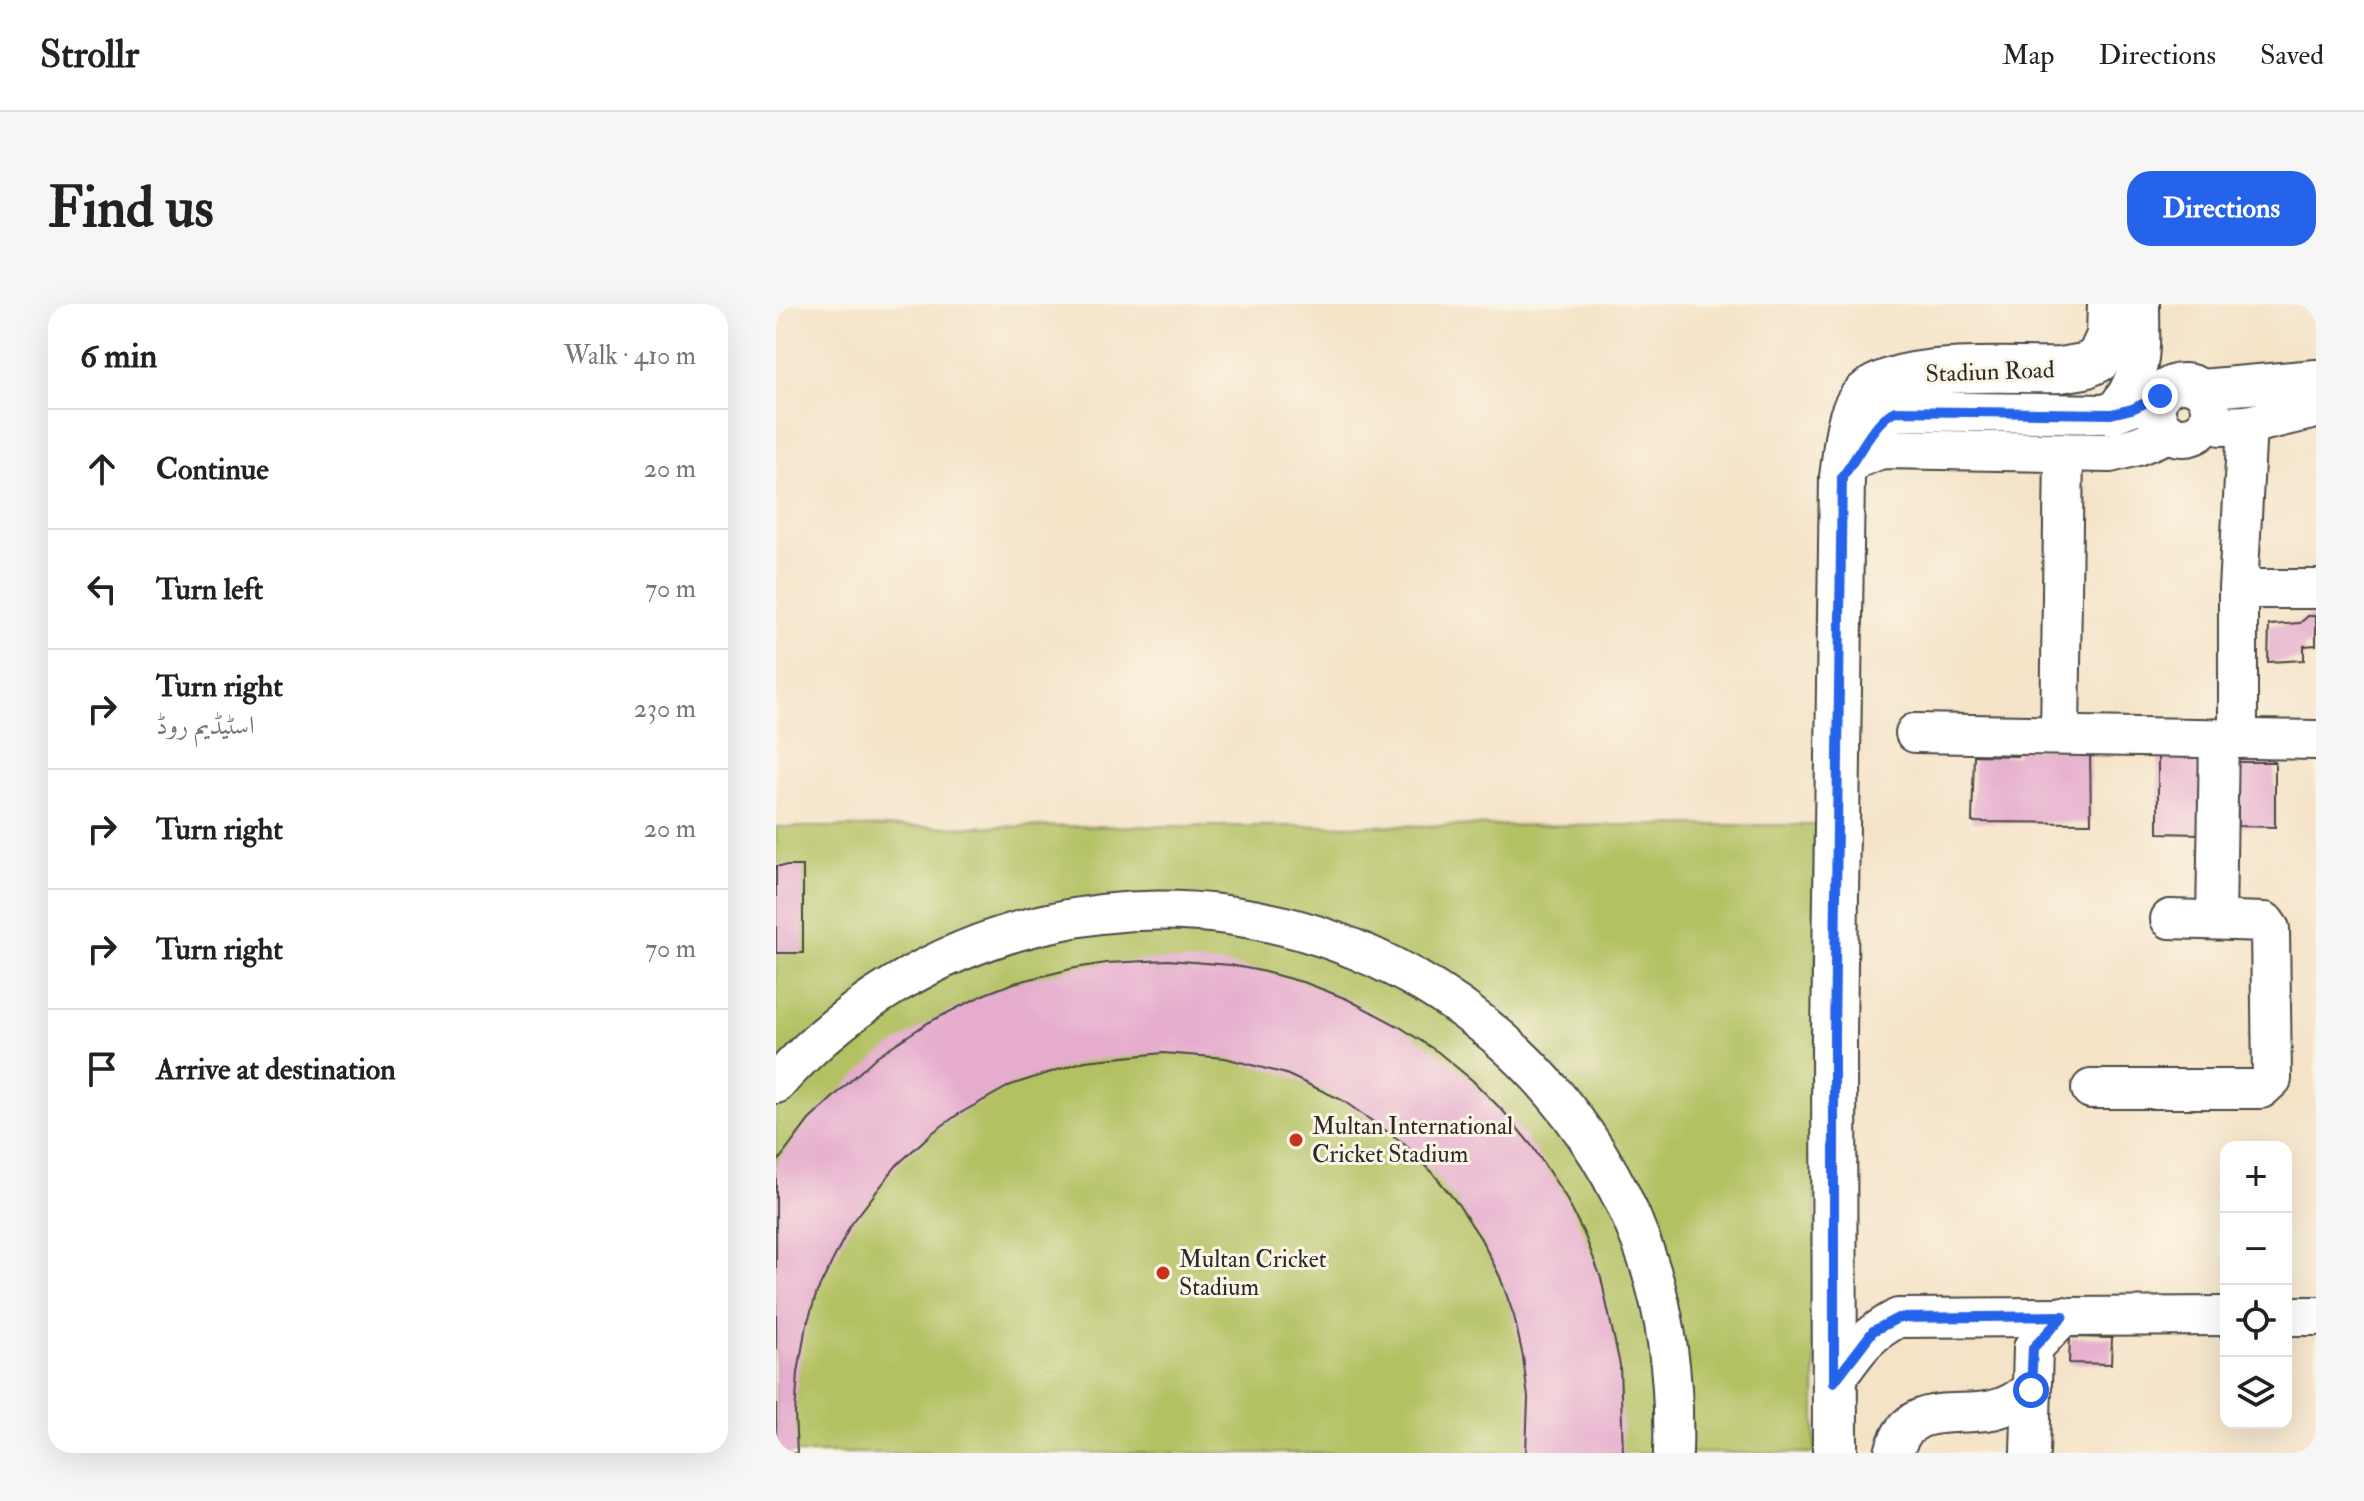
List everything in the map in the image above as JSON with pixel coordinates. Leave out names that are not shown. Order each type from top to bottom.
[{"type":"main road","name":"Stadiun Road","points":[[1835,1453],[1834,1036],[1851,423],[1860,399],[1890,380],[1929,372],[2060,370],[2098,360],[2109,336],[2110,304]]},
{"type":"street","points":[[2111,414],[2128,396],[2139,370],[2140,304]]},
{"type":"street","points":[[2316,379],[2204,407],[2189,437],[2171,435],[2158,424],[2155,407],[2162,391],[2177,382],[2195,384],[2204,407],[2231,427],[2316,409]]},
{"type":"street","points":[[1849,468],[1886,415],[1895,411],[2111,414],[2132,409],[2160,396]]},
{"type":"street","points":[[2216,920],[2247,425]]},
{"type":"street","points":[[1849,468],[1882,449],[2110,453],[2169,433]]},
{"type":"street","points":[[2060,735],[2064,453]]},
{"type":"street","points":[[2238,589],[2316,589]]},
{"type":"street","points":[[1915,733],[2316,740]]},
{"type":"street","points":[[776,1084],[813,1045],[843,1020],[909,976],[980,943],[1056,921],[1134,911],[1213,913],[1291,927],[1365,953],[1435,989],[1498,1037],[1553,1093],[1599,1157],[1635,1226],[1659,1301],[1672,1379],[1673,1453]]},
{"type":"street","points":[[2091,1089],[2261,1089],[2272,1079],[2270,929],[2265,922],[2170,919]]},
{"type":"street","points":[[2030,1453],[2033,1348],[2063,1316]]},
{"type":"street","points":[[1834,1382],[1873,1331],[1898,1318],[2220,1316]]},
{"type":"street","points":[[2292,1316],[2316,1316]]},
{"type":"street","points":[[1894,1453],[1897,1440],[1909,1426],[1933,1412],[1991,1410],[2012,1404],[2031,1390]]},
{"type":"green space","name":"Multan International Cricket Stadium","points":[[1816,825],[1815,1453],[776,1453],[776,827]]},
{"type":"building","points":[[2308,616],[2316,616],[2316,645],[2304,646],[2304,660],[2268,662],[2269,625],[2300,623]]},
{"type":"building","points":[[2090,748],[2091,823],[1972,822],[1974,755],[2017,756],[2016,749]]},
{"type":"building","points":[[2158,752],[2202,753],[2201,834],[2158,833]]},
{"type":"building","points":[[2238,762],[2275,762],[2275,827],[2238,826]]},
{"type":"building","points":[[776,866],[803,866],[803,953],[776,953]]},
{"type":"building","points":[[1168,960],[1261,971],[1306,983],[1347,999],[1400,1027],[1438,1052],[1504,1112],[1532,1146],[1565,1196],[1601,1278],[1620,1365],[1623,1453],[1526,1453],[1528,1398],[1523,1357],[1514,1316],[1500,1277],[1481,1239],[1458,1204],[1402,1142],[1342,1100],[1286,1074],[1225,1058],[1163,1053],[1085,1061],[1011,1085],[957,1115],[897,1165],[850,1226],[817,1292],[805,1331],[798,1373],[795,1414],[797,1453],[776,1453],[776,1164],[809,1120],[877,1056],[929,1022],[985,994],[1014,983],[1075,968]]},
{"type":"building","points":[[2070,1337],[2112,1338],[2111,1364],[2069,1363]]},
{"type":"place","name":"Multan International Cricket Stadium","points":[[1296,1140]]},
{"type":"place","name":"Multan Cricket Stadium","points":[[1163,1273]]},
{"type":"route","points":[[2031,1390],[2033,1348],[2063,1316],[1898,1318],[1873,1331],[1834,1382],[1834,1036],[1842,477],[1886,415],[1895,411],[2111,414],[2132,409],[2160,396]]}]
